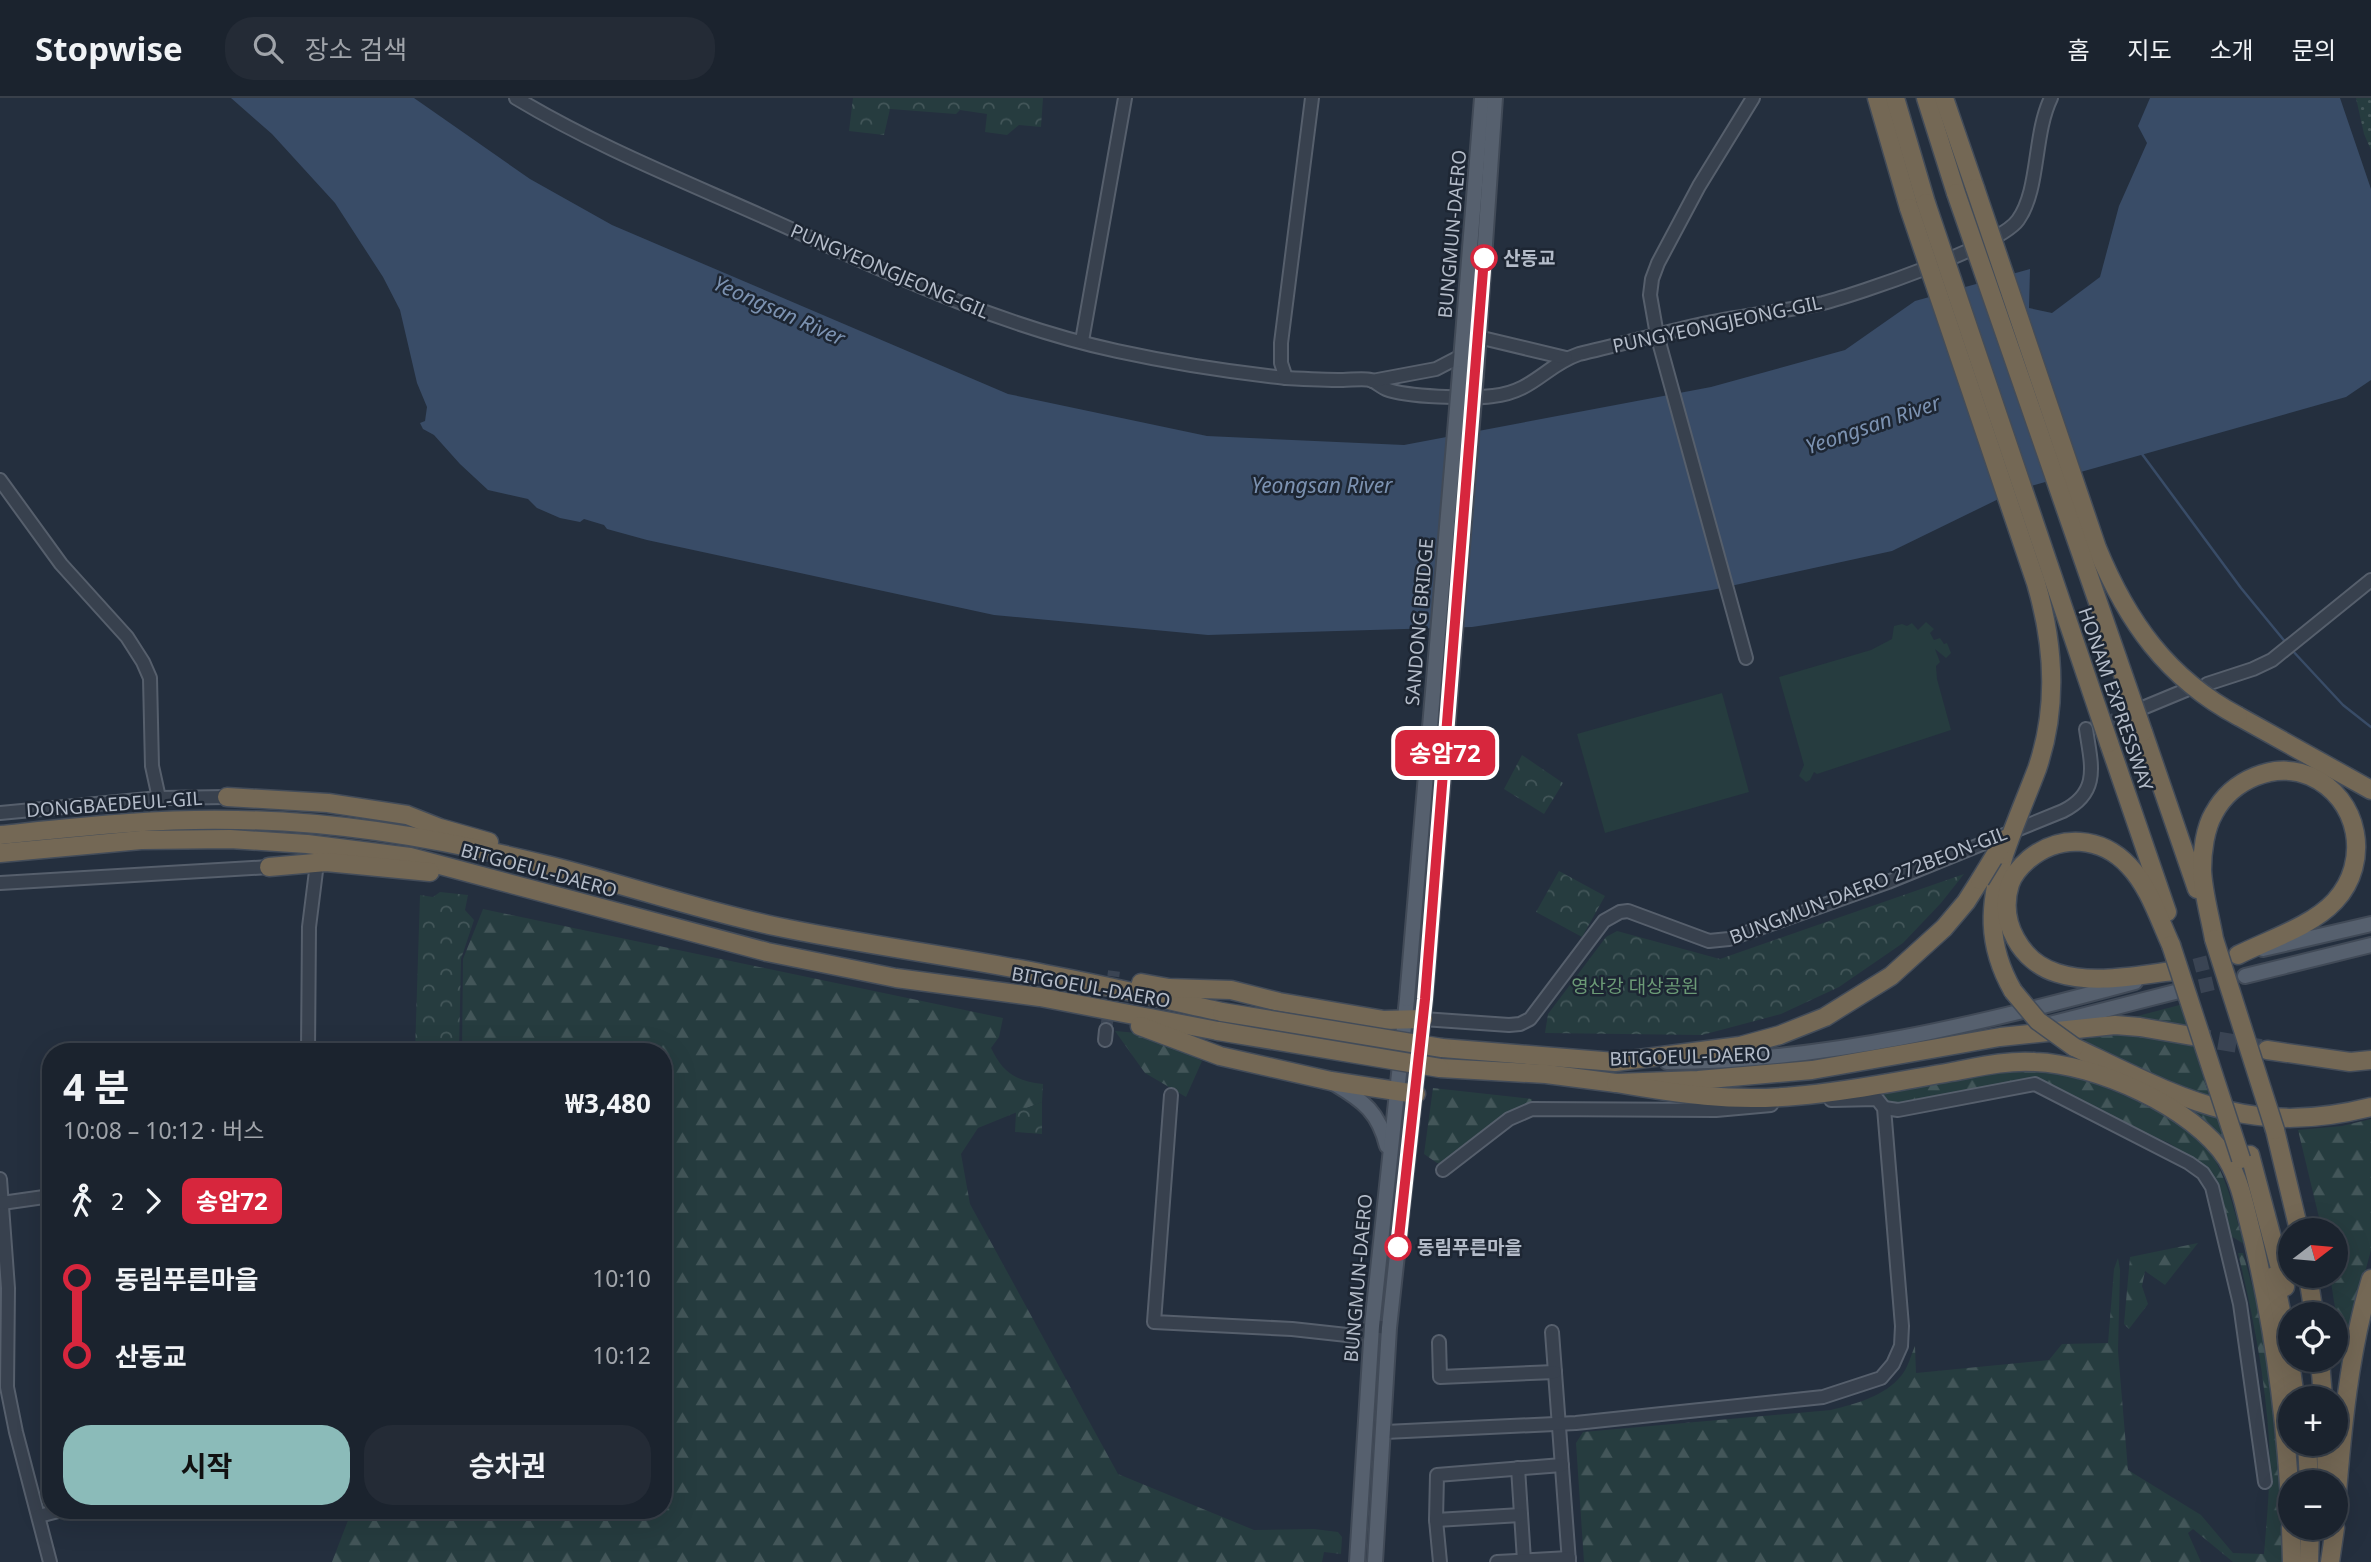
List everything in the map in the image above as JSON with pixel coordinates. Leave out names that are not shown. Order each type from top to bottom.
[{"type":"highway","points":[[1877,98],[1918,205],[2036,583],[2050,645],[2052,678],[2048,726],[2037,767],[2004,855],[1992,910],[1996,951],[2005,976],[2038,1021],[2074,1046],[2184,1098],[2221,1111],[2259,1117],[2327,1116],[2371,1107]]},
{"type":"highway","name":"HONAM EXPRESSWAY","points":[[1895,98],[1918,205],[2109,743],[2245,1157],[2287,1302]]},
{"type":"highway","name":"HONAM EXPRESSWAY","points":[[1926,98],[1956,193],[2214,939],[2276,1130],[2296,1218]]},
{"type":"highway","points":[[1944,98],[2098,548],[2119,597],[2153,648],[2187,683],[2238,716],[2371,790]]},
{"type":"highway","points":[[2312,756],[2371,780]]},
{"type":"highway","points":[[2214,939],[2202,870],[2206,839],[2214,812],[2228,794],[2244,781],[2265,773],[2286,771],[2308,775],[2326,785],[2342,801],[2353,821],[2358,842],[2356,863],[2348,884],[2336,901],[2323,912],[2238,955]]},
{"type":"highway","points":[[228,797],[328,803],[407,815],[440,828],[511,847],[551,866]]},
{"type":"highway","name":"BITGOEUL-DAERO","points":[[0,835],[141,821],[263,821],[314,824],[408,836],[551,866],[672,901],[773,926],[920,954],[1043,973],[1222,1012],[1442,1048],[1615,1062]]},
{"type":"highway","points":[[1615,1062],[1740,1046],[1780,1035],[1825,1017],[1891,976],[1944,928],[1966,902],[2015,821]]},
{"type":"highway","name":"BITGOEUL-DAERO","points":[[0,853],[141,840],[230,839],[307,844],[410,857],[767,952],[896,978],[1040,997],[1218,1031],[1440,1068],[1546,1074],[1616,1083],[1698,1080],[1812,1070],[2000,1037]]},
{"type":"highway","points":[[2174,971],[2082,978],[2057,973],[2036,963],[2021,948],[2010,929],[2010,884],[2022,864],[2042,848],[2064,841],[2087,841],[2108,848],[2129,866],[2143,885],[2175,947]]},
{"type":"highway","points":[[269,867],[326,862],[492,878]]},
{"type":"highway","points":[[1043,973],[1104,976],[1169,988],[1231,990],[1384,1020],[1423,1019]]},
{"type":"highway","points":[[1040,997],[1095,1017],[1148,1028],[1220,1056],[1331,1081],[1416,1094]]},
{"type":"highway","points":[[2000,1037],[2115,1026],[2140,1027],[2192,1036]]},
{"type":"highway","points":[[2267,1050],[2350,1062],[2371,1060]]},
{"type":"highway","points":[[1616,1083],[1698,1097],[1743,1099],[1795,1096],[1998,1064],[2034,1062],[2097,1074],[2154,1098],[2193,1122],[2211,1138],[2228,1161],[2241,1195],[2263,1282],[2286,1434],[2288,1470]]},
{"type":"highway","points":[[2245,1157],[2278,1293],[2293,1386]]},
{"type":"highway","points":[[2339,1470],[2356,1338],[2371,1279]]},
{"type":"highway","points":[[2291,1540],[2292,1562]]},
{"type":"highway","points":[[2301,1540],[2301,1562]]},
{"type":"highway","points":[[2309,1562],[2310,1540]]},
{"type":"highway","points":[[2326,1540],[2327,1562]]},
{"type":"highway","points":[[2327,1562],[2332,1540]]},
{"type":"main road","name":"BUNGMUN-DAERO","points":[[1460,373],[1482,98]]},
{"type":"main road","name":"BUNGMUN-DAERO","points":[[1476,375],[1495,98]]},
{"type":"main road","name":"SANDONG BRIDGE","points":[[1407,999],[1460,373]]},
{"type":"main road","name":"SANDONG BRIDGE","points":[[1425,999],[1476,375]]},
{"type":"main road","points":[[2238,955],[2371,924]]},
{"type":"main road","points":[[2245,976],[2371,944]]},
{"type":"main road","name":"BITGOEUL-DAERO","points":[[1615,1062],[1693,1062],[1755,1058],[1856,1045],[2055,1004],[2174,971]]},
{"type":"main road","name":"BITGOEUL-DAERO","points":[[2000,1037],[2179,991]]},
{"type":"main road","name":"BUNGMUN-DAERO","points":[[1357,1562],[1372,1326],[1407,999]]},
{"type":"main road","name":"BUNGMUN-DAERO","points":[[1375,1562],[1390,1328],[1425,999]]},
{"type":"main road","points":[[1331,1081],[1369,1107],[1383,1130],[1390,1154]]},
{"type":"street","name":"PUNGYEONGJEONG-GIL","points":[[516,98],[574,131],[927,290],[1018,324],[1148,358],[1286,378],[1372,380],[1386,389],[1442,397],[1492,397],[1518,390],[1535,382],[1566,358],[1659,344],[1755,313],[1825,302],[1987,244],[2017,223],[2028,196],[2040,130],[2051,98]]},
{"type":"street","points":[[1082,341],[1125,98]]},
{"type":"street","points":[[1286,378],[1281,363],[1281,343],[1312,98]]},
{"type":"street","points":[[1746,658],[1659,344],[1650,295],[1658,264],[1699,186],[1753,98]]},
{"type":"street","points":[[1478,337],[1566,358]]},
{"type":"street","points":[[1372,380],[1436,369],[1461,356]]},
{"type":"street","points":[[0,480],[61,564],[127,638],[143,662],[150,678],[152,766],[159,798]]},
{"type":"street","points":[[2207,684],[2272,660],[2310,632],[2371,580]]},
{"type":"street","points":[[2145,707],[2186,690]]},
{"type":"street","name":"BUNGMUN-DAERO 272BEON-GIL","points":[[1423,1019],[1510,1025],[1530,1019],[1604,921],[1620,912],[1628,911],[1709,940],[1729,939],[1888,882],[2063,811],[2075,805],[2089,786],[2092,760],[2086,729]]},
{"type":"street","name":"DONGBAEDEUL-GIL","points":[[0,813],[159,798],[228,797]]},
{"type":"street","points":[[0,883],[269,867]]},
{"type":"street","points":[[308,1043],[309,927],[316,871]]},
{"type":"street","points":[[1884,1108],[1898,1110],[2035,1084],[2177,1156],[2203,1173],[2212,1187],[2240,1304],[2265,1482]]},
{"type":"street","points":[[1171,1096],[1154,1322],[1292,1329],[1356,1336],[1372,1326],[1390,1328]]},
{"type":"street","points":[[1385,1432],[1559,1423],[1823,1397],[1881,1378],[1893,1364],[1901,1346],[1902,1326],[1884,1108],[1877,1099],[1716,1110],[1532,1110],[1509,1119],[1443,1170]]},
{"type":"street","points":[[0,1179],[8,1289],[7,1387],[50,1562]]},
{"type":"street","points":[[2,1202],[42,1197]]},
{"type":"street","points":[[1497,1562],[1569,1560],[1552,1332]]},
{"type":"street","points":[[1439,1342],[1440,1377],[1555,1372]]},
{"type":"street","points":[[1440,1562],[1436,1520],[1437,1475],[1562,1465]]},
{"type":"street","points":[[1518,1468],[1524,1560]]},
{"type":"street","points":[[1436,1520],[1521,1515]]},
{"type":"green space","points":[[853,98],[1043,98],[1041,127],[1019,125],[1007,135],[985,132],[987,114],[960,110],[956,114],[890,109],[884,135],[849,131]]},
{"type":"green space","points":[[2356,98],[2371,98],[2371,150],[2364,134]]},
{"type":"green space","points":[[1926,622],[1934,629],[1930,633],[1934,640],[1940,638],[1944,644],[1947,643],[1951,653],[1946,658],[1935,649],[1940,662],[1936,666],[1937,679],[1951,730],[1817,774],[1814,772],[1806,782],[1799,776],[1804,765],[1779,677],[1871,650],[1892,639],[1894,626],[1907,626],[1912,623],[1918,630]]},
{"type":"green space","points":[[1722,693],[1749,792],[1605,833],[1577,734]]},
{"type":"green space","points":[[1522,755],[1563,783],[1544,814],[1504,789]]},
{"type":"green space","points":[[1559,871],[1605,896],[1582,937],[1536,912]]},
{"type":"green space","name":"영산강 대상공원","points":[[1964,874],[1903,943],[1839,987],[1781,1014],[1702,1035],[1545,1033],[1548,1014],[1606,937],[1617,931],[1720,959]]},
{"type":"green space","points":[[440,892],[468,895],[465,910],[474,920],[461,959],[459,1043],[415,1043],[420,895],[433,897]]},
{"type":"green space","points":[[483,909],[1003,1018],[999,1037],[991,1048],[1000,1064],[1011,1074],[1025,1081],[1043,1084],[1042,1102],[978,1128],[961,1154],[970,1204],[1118,1474],[1254,1530],[1314,1529],[1338,1532],[1342,1537],[1341,1554],[1324,1552],[1322,1562],[332,1562],[349,1519],[672,1519],[672,1043],[462,1043],[463,959]]},
{"type":"green space","points":[[2187,1003],[2196,1030],[2179,1024],[2134,1017]]},
{"type":"green space","points":[[1115,1031],[1149,1034],[1202,1061],[1186,1097],[1145,1073]]},
{"type":"green space","points":[[2110,1034],[2192,1042],[2210,1098],[2178,1088],[2082,1042]]},
{"type":"green space","points":[[2025,1068],[2057,1071],[2097,1084],[2143,1104],[2186,1129],[2214,1158],[2228,1189],[2244,1244],[2231,1236],[2218,1185],[2203,1167],[2169,1143],[2103,1115],[2036,1078],[1892,1106],[1886,1098],[1877,1096],[1875,1090]]},
{"type":"green space","points":[[1433,1088],[1532,1099],[1532,1106],[1509,1114],[1441,1163],[1437,1163],[1424,1154]]},
{"type":"green space","points":[[1042,1102],[1042,1134],[1015,1132],[1016,1112]]},
{"type":"green space","points":[[2184,1109],[2219,1117],[2232,1159]]},
{"type":"green space","points":[[2371,1119],[2371,1250],[2348,1336],[2348,1302],[2334,1302],[2332,1288],[2348,1288],[2348,1218],[2319,1218],[2298,1130],[2342,1126]]},
{"type":"green space","points":[[2198,1243],[2165,1285],[2145,1271],[2142,1286],[2148,1304],[2129,1329],[2124,1324],[2130,1257]]},
{"type":"green space","points":[[2238,1253],[2243,1253],[2257,1304],[2262,1305],[2278,1410],[2278,1456],[2283,1456],[2283,1470],[2278,1470],[2278,1540],[2286,1540],[2287,1562],[2233,1562],[2193,1529],[2188,1533],[2201,1562],[1584,1562],[1576,1443],[1583,1432],[1840,1408],[1887,1389],[1906,1369],[1915,1346],[1916,1373],[2049,1360],[2062,1344],[2108,1343],[2114,1269],[2118,1258],[2118,1351],[2128,1470],[2201,1515],[2233,1553],[2264,1554],[2269,1440],[2265,1393]]},
{"type":"water","name":"Yeongsan River","points":[[231,98],[414,98],[530,179],[612,225],[1008,394],[1207,436],[1404,445],[1711,387],[1845,350],[1915,301],[2030,269],[2029,308],[2052,313],[2100,277],[2119,206],[2147,143],[2138,126],[2150,98],[2340,98],[2371,189],[2371,380],[2346,397],[2017,490],[1892,551],[1712,590],[1472,627],[1208,635],[994,615],[647,540],[607,529],[604,525],[584,519],[580,522],[560,518],[537,508],[528,499],[488,490],[434,435],[423,429],[420,423],[425,421],[427,407],[417,383],[400,310],[383,277],[335,203],[272,134]]},
{"type":"waterway","points":[[2142,454],[2241,588],[2287,644]]},
{"type":"waterway","points":[[2291,649],[2343,705],[2371,727]]},
{"type":"tunnel","points":[[2086,729],[2142,709]]},
{"type":"tunnel","points":[[2174,971],[2229,957]]},
{"type":"tunnel","points":[[1106,1030],[1114,971]]},
{"type":"tunnel","points":[[2179,991],[2245,976]]},
{"type":"tunnel","points":[[2192,1036],[2261,1048]]},
{"type":"bus line","name":"송암72","points":[[1398,1247],[1425,999],[1484,258]]},
{"type":"place","name":"산동교","points":[[1484,258]]},
{"type":"place","name":"동림푸른마을","points":[[1398,1247]]}]
